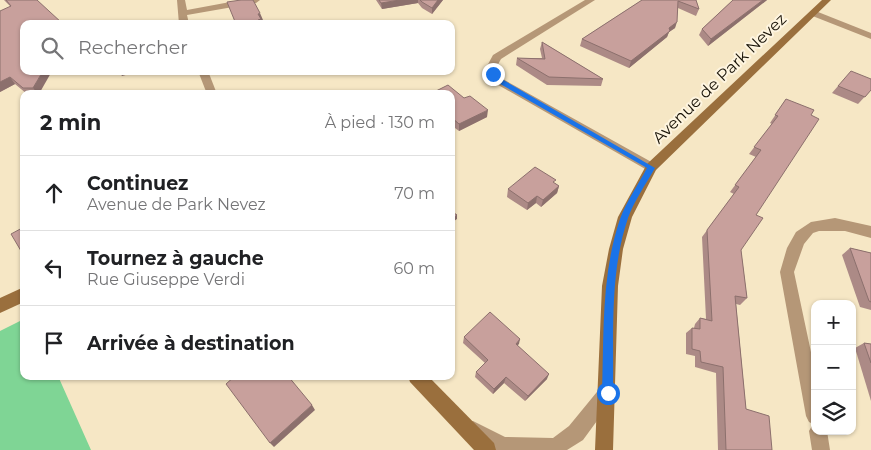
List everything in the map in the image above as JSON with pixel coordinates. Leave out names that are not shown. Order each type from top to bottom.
[{"type":"main road","name":"Avenue de Park Nevez","points":[[604,450],[608,393],[610,286],[616,249],[625,217],[651,168],[827,0]]},
{"type":"main road","points":[[0,306],[20,296]]},
{"type":"main road","points":[[420,380],[487,450]]},
{"type":"street","points":[[181,0],[184,20]]},
{"type":"street","points":[[183,14],[256,0]]},
{"type":"street","points":[[591,0],[497,57],[491,68],[493,74],[498,80],[651,168]]},
{"type":"street","points":[[813,13],[871,36]]},
{"type":"street","points":[[205,75],[210,90]]},
{"type":"street","points":[[811,395],[787,272],[790,263],[802,235],[814,227],[839,224],[871,232]]},
{"type":"street","points":[[461,424],[504,446],[555,447],[576,433],[608,393]]},
{"type":"street","points":[[819,435],[821,450]]},
{"type":"green space","points":[[20,321],[20,380],[60,380],[91,450],[0,450],[0,331]]},
{"type":"building","points":[[6,0],[37,0],[59,20],[20,20],[20,75],[41,75],[33,88],[23,88],[10,77],[0,82],[0,11],[11,6]]},
{"type":"building","points":[[253,0],[261,19],[234,20],[227,2]]},
{"type":"building","points":[[379,0],[400,0],[381,3]]},
{"type":"building","points":[[420,0],[438,0],[432,8]]},
{"type":"building","points":[[642,0],[696,0],[699,9],[678,1],[677,22],[669,28],[670,31],[631,61],[582,39]]},
{"type":"building","points":[[733,0],[763,0],[711,39],[702,29]]},
{"type":"building","points":[[542,42],[603,79],[549,77],[517,58],[545,59]]},
{"type":"building","points":[[851,71],[871,79],[871,90],[865,97],[838,86]]},
{"type":"building","points":[[448,85],[454,90],[438,90]]},
{"type":"building","points":[[455,91],[464,98],[470,96],[488,110],[459,124],[455,120]]},
{"type":"building","points":[[786,99],[814,110],[811,115],[819,119],[756,215],[763,218],[741,250],[747,298],[735,296],[746,409],[769,416],[772,450],[726,450],[723,367],[701,362],[700,351],[692,349],[692,328],[700,329],[700,318],[712,321],[707,230],[739,187],[735,185],[761,150],[754,147],[778,116],[775,115]]},
{"type":"building","points":[[535,167],[556,180],[553,182],[559,186],[543,200],[537,196],[528,203],[508,189]]},
{"type":"building","points":[[20,229],[20,249],[11,234]]},
{"type":"building","points":[[850,248],[871,253],[871,302],[869,301]]},
{"type":"building","points":[[490,312],[520,339],[516,344],[549,374],[528,396],[506,377],[494,389],[476,372],[488,360],[464,337]]},
{"type":"building","points":[[864,343],[871,344],[871,363]]},
{"type":"building","points":[[230,380],[291,380],[312,405],[270,443],[226,384]]},
{"type":"route","points":[[493,74],[498,80],[651,168],[625,217],[616,249],[610,286],[608,393]]}]
